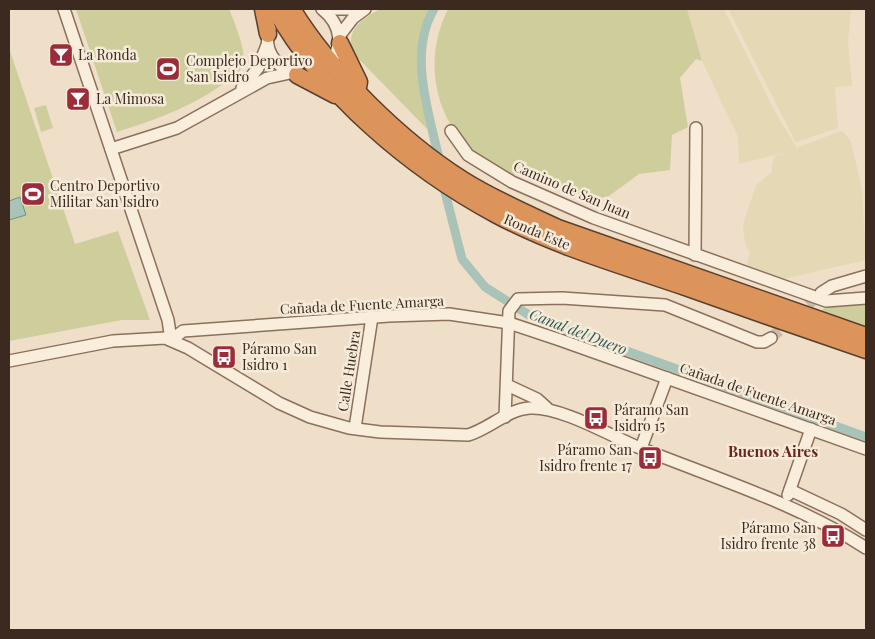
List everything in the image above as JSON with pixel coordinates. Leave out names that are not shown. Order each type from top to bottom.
[{"type":"highway","points":[[263,9],[267,39]]},
{"type":"highway","name":"Ronda Este","points":[[283,10],[326,67],[352,96],[375,129],[460,185],[498,216],[587,253],[866,350]]},
{"type":"highway","points":[[294,74],[352,96],[359,82],[340,39]]},
{"type":"highway","name":"Ronda Este","points":[[460,185],[558,228],[866,336]]},
{"type":"street","points":[[64,9],[168,320],[171,340]]},
{"type":"street","points":[[322,9],[349,9]]},
{"type":"street","points":[[322,9],[330,16],[340,39]]},
{"type":"street","points":[[111,149],[177,128],[267,78],[294,74],[309,75],[326,67],[353,18],[365,9]]},
{"type":"street","points":[[233,97],[253,76],[267,39],[283,10]]},
{"type":"street","points":[[267,39],[276,62],[294,74]]},
{"type":"street","points":[[695,255],[696,128]]},
{"type":"street","name":"Camino de San Juan","points":[[451,131],[468,155],[512,182],[594,218],[826,301],[866,298]]},
{"type":"street","points":[[821,293],[832,286],[866,276]]},
{"type":"street","points":[[506,416],[509,311],[518,299],[562,298],[666,304],[757,342],[764,342],[771,338]]},
{"type":"street","name":"Cañada de Fuente Amarga","points":[[171,340],[183,332],[449,314],[509,323],[866,449]]},
{"type":"street","name":"Calle Huebra","points":[[355,428],[372,318]]},
{"type":"street","points":[[9,361],[113,341],[165,338],[294,410],[355,428],[380,432],[468,435],[482,431],[506,416],[529,408],[547,408]]},
{"type":"street","points":[[640,448],[667,378]]},
{"type":"street","points":[[508,385],[537,399],[547,408],[640,448],[785,503],[836,528],[866,548]]},
{"type":"street","points":[[785,503],[811,429]]},
{"type":"street","points":[[790,490],[827,506],[866,530]]},
{"type":"shaded area","points":[[687,9],[724,9],[774,110],[797,148],[842,131],[851,142],[862,189],[866,260],[784,279],[763,275],[746,266],[750,253],[745,244],[743,225],[753,194],[757,184],[772,172],[775,156],[787,152],[739,164],[738,137],[702,61]]},
{"type":"shaded area","points":[[728,9],[851,9],[848,41],[852,86],[835,87],[838,128],[797,142],[795,141]]},
{"type":"shaded area","points":[[20,197],[26,215],[9,220],[9,201]]},
{"type":"green space","name":"Complejo Deportivo San Isidro","points":[[76,9],[229,9],[242,44],[243,64],[240,71],[231,79],[196,101],[158,118],[117,132]]},
{"type":"green space","points":[[380,9],[429,9],[421,33],[418,58],[429,116],[427,129],[353,53],[351,38],[353,32],[361,21]]},
{"type":"green space","points":[[448,9],[687,9],[702,61],[696,59],[680,78],[688,127],[672,135],[670,170],[639,174],[609,196],[592,200],[543,179],[520,165],[513,178],[475,156],[466,148],[447,119],[437,88],[435,56],[437,40]]},
{"type":"green space","name":"Centro Deportivo Militar San Isidro","points":[[9,48],[75,244],[118,231],[150,320],[122,320],[9,341]]},
{"type":"green space","points":[[46,105],[53,128],[41,132],[34,108]]},
{"type":"green space","points":[[866,301],[866,327],[819,313],[829,303]]},
{"type":"waterway","name":"Canal del Duero","points":[[434,9],[426,27],[422,45],[421,65],[423,85],[440,163]]},
{"type":"waterway","name":"Canal del Duero","points":[[443,184],[462,259],[485,287],[532,317],[866,437]]},
{"type":"tunnel","points":[[771,338],[821,293]]},
{"type":"place","name":"La Ronda","points":[[61,55]]},
{"type":"place","name":"Complejo Deportivo San Isidro","points":[[168,69]]},
{"type":"place","name":"La Mimosa","points":[[78,99]]},
{"type":"place","name":"Centro Deportivo Militar San Isidro","points":[[33,194]]},
{"type":"place","name":"Páramo San Isidro 1","points":[[224,357]]},
{"type":"place","name":"Páramo San Isidro 15","points":[[596,418]]},
{"type":"place","name":"Páramo San Isidro frente 17","points":[[650,458]]},
{"type":"place","name":"Páramo San Isidro frente 38","points":[[833,536]]},
{"type":"district","name":"Buenos Aires","points":[[773,452]]}]
